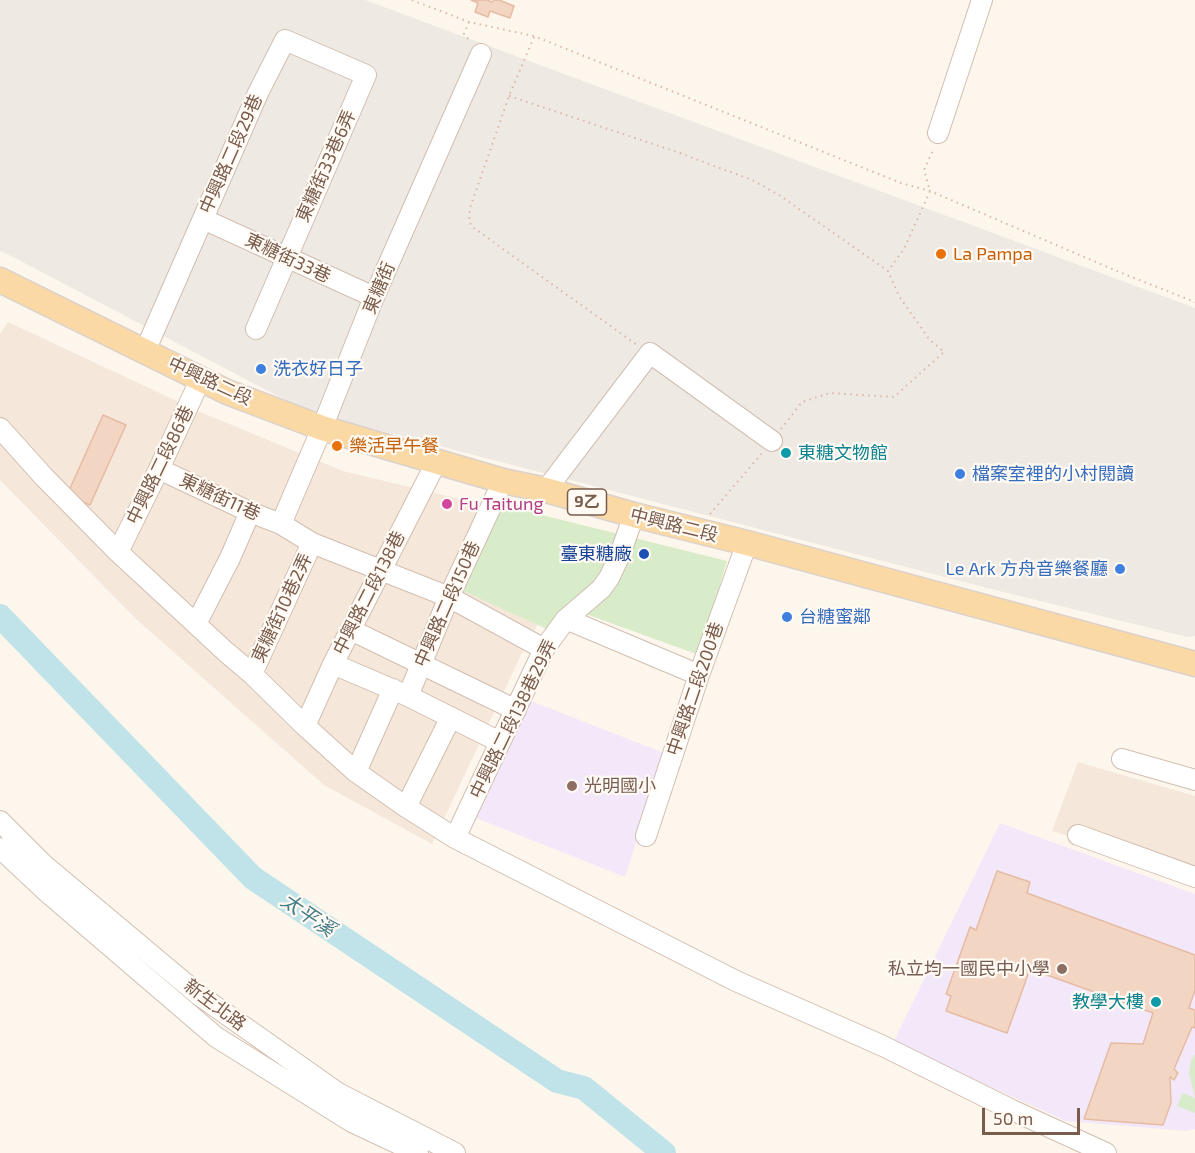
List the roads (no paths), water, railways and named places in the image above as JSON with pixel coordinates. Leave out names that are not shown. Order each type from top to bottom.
[{"type":"main road","name":"中興路二段","points":[[0,280],[227,392],[322,428],[503,481],[546,490],[747,543],[1195,664]]},
{"type":"street","points":[[938,134],[982,0]]},
{"type":"street","name":"中興路二段29巷","points":[[145,351],[258,93],[285,40],[366,75]]},
{"type":"street","name":"東糖街","points":[[281,524],[374,297],[480,54]]},
{"type":"street","name":"東糖街33巷6弄","points":[[255,329],[366,75]]},
{"type":"street","name":"東糖街33巷","points":[[202,219],[374,297]]},
{"type":"street","points":[[546,490],[650,353],[772,441]]},
{"type":"street","name":"中興路二段86巷","points":[[118,552],[201,378]]},
{"type":"street","points":[[0,428],[44,477],[118,552],[356,772],[406,807],[455,838],[736,981],[883,1046],[1012,1110],[1106,1153]]},
{"type":"street","name":"中興路二段138巷","points":[[305,726],[333,664],[437,461]]},
{"type":"street","name":"東糖街11巷","points":[[159,469],[250,512],[281,524],[312,543],[449,597],[544,649]]},
{"type":"street","name":"中興路二段150巷","points":[[356,772],[400,692],[421,663],[503,481]]},
{"type":"street","points":[[196,624],[230,558],[250,512]]},
{"type":"street","name":"中興路二段138巷29弄","points":[[455,838],[544,649],[566,619],[601,589],[609,578],[634,515]]},
{"type":"street","name":"東糖街10巷2弄","points":[[252,674],[312,543]]},
{"type":"street","name":"中興路二段200巷","points":[[646,836],[699,675],[747,543]]},
{"type":"street","points":[[566,619],[699,675]]},
{"type":"street","points":[[351,630],[516,710]]},
{"type":"street","points":[[333,664],[400,692],[500,742]]},
{"type":"street","points":[[406,807],[451,717]]},
{"type":"street","points":[[1122,759],[1195,780]]},
{"type":"street","name":"新生北路","points":[[0,821],[44,865],[199,996],[338,1093],[455,1153]]},
{"type":"street","points":[[1078,835],[1195,877]]},
{"type":"street","points":[[0,848],[48,893],[216,1037],[352,1122],[418,1153]]},
{"type":"waterway","name":"太平溪","points":[[0,616],[253,878],[557,1081],[584,1088],[664,1153]]},
{"type":"place","name":"La Pampa","points":[[941,254]]},
{"type":"place","name":"洗衣好日子","points":[[261,369]]},
{"type":"place","name":"樂活早午餐","points":[[337,446]]},
{"type":"place","name":"東糖文物館","points":[[786,453]]},
{"type":"place","name":"檔案室裡的小村閱讀","points":[[960,474]]},
{"type":"place","name":"Fu Taitung","points":[[447,504]]},
{"type":"place","name":"臺東糖廠","points":[[644,554]]},
{"type":"place","name":"Le Ark 方舟音樂餐廳","points":[[1120,569]]},
{"type":"place","name":"台糖蜜鄰","points":[[787,617]]},
{"type":"place","name":"光明國小","points":[[572,786]]},
{"type":"place","name":"私立均一國民中小學","points":[[1062,969]]},
{"type":"place","name":"教學大樓","points":[[1156,1002]]}]
